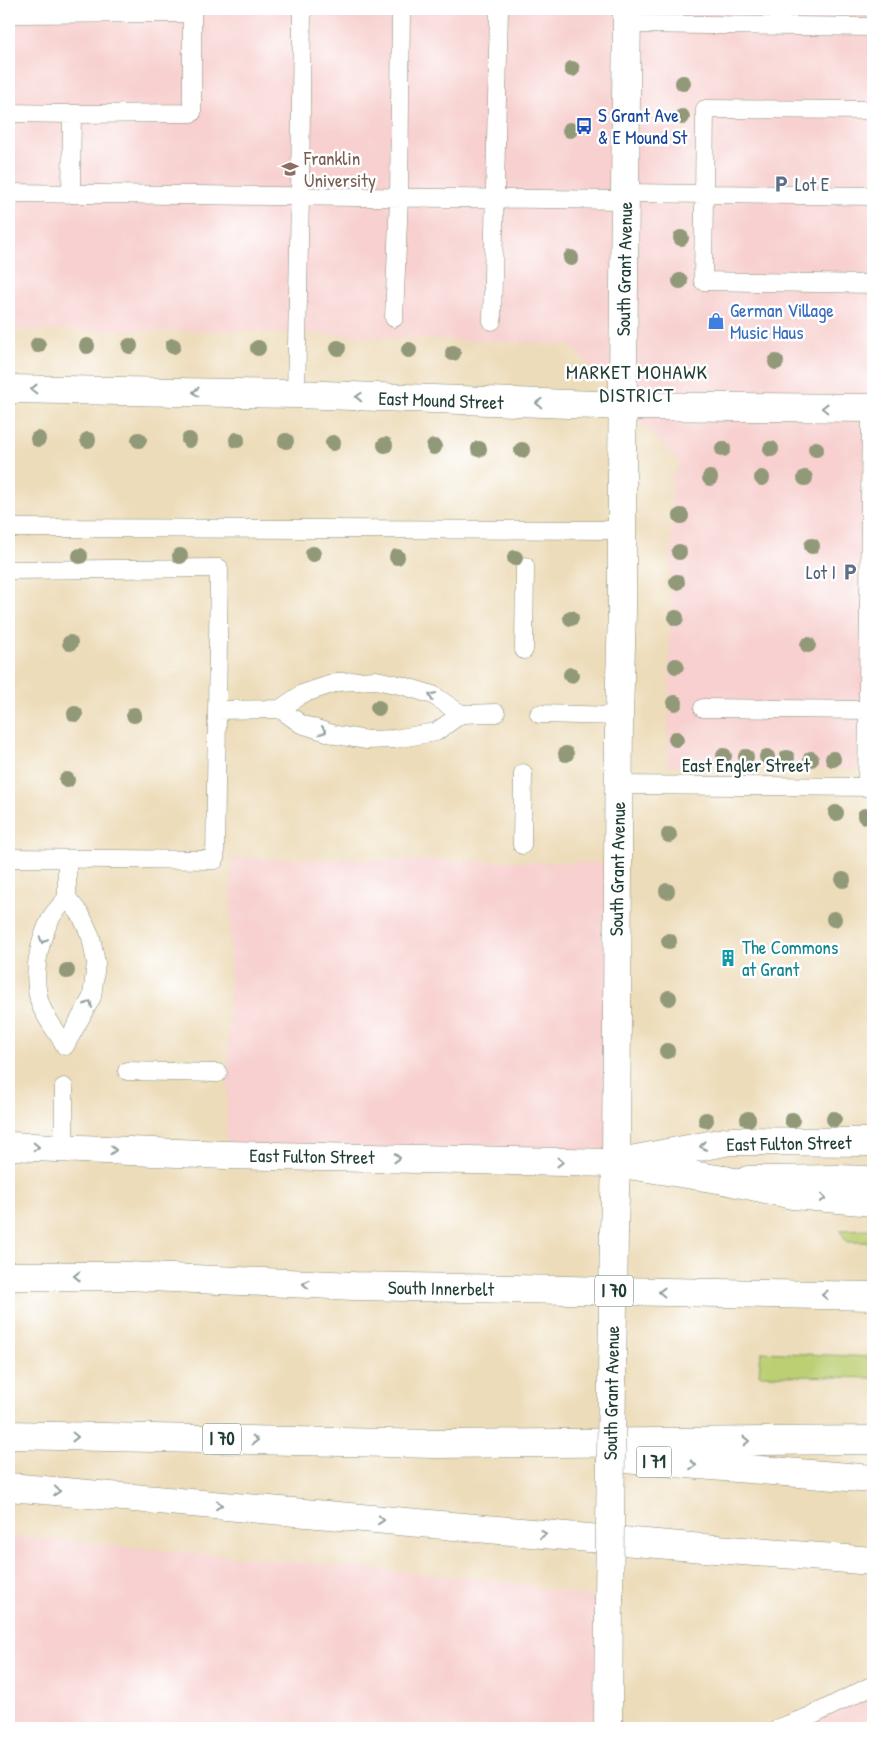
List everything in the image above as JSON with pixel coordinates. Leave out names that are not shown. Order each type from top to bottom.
[{"type":"main road","name":"South Grant Avenue","points":[[608,1728],[616,1163],[618,785],[622,611],[622,406],[627,17]]},
{"type":"main road","name":"East Mound Street","points":[[9,389],[296,394],[622,406],[872,408]]},
{"type":"main road","name":"East Fulton Street","points":[[616,1163],[730,1141],[873,1142]]},
{"type":"main road","name":"East Fulton Street","points":[[9,1146],[226,1155],[616,1163],[724,1180],[873,1180]]},
{"type":"main road","points":[[724,1180],[793,1195],[873,1202]]},
{"type":"main road","name":"South Innerbelt","points":[[9,1276],[126,1276],[354,1286],[873,1296]]},
{"type":"main road","name":"I 70","points":[[9,1436],[435,1444],[873,1440]]},
{"type":"main road","name":"I 71","points":[[435,1444],[873,1479]]},
{"type":"main road","points":[[9,1487],[703,1548],[873,1561]]},
{"type":"lane","points":[[296,394],[302,9]]},
{"type":"lane","points":[[394,318],[401,9]]},
{"type":"lane","points":[[492,320],[499,9]]},
{"type":"lane","points":[[9,14],[192,13],[192,113],[9,113]]},
{"type":"lane","points":[[627,17],[873,27]]},
{"type":"lane","points":[[873,110],[705,109],[703,281],[873,284]]},
{"type":"lane","points":[[71,194],[72,114]]},
{"type":"lane","points":[[9,193],[495,199],[704,194],[873,196]]},
{"type":"lane","points":[[870,787],[868,710],[872,408]]},
{"type":"lane","points":[[9,528],[622,530]]},
{"type":"lane","points":[[524,650],[526,566]]},
{"type":"lane","points":[[9,570],[219,568],[215,860],[9,858]]},
{"type":"lane","points":[[217,710],[280,709],[302,694],[338,682],[376,680],[433,695],[461,714],[496,714]]},
{"type":"lane","points":[[703,708],[868,710]]},
{"type":"lane","points":[[280,709],[301,724],[336,735],[367,740],[394,739],[436,732],[461,714]]},
{"type":"lane","points":[[539,714],[619,716]]},
{"type":"lane","points":[[522,845],[523,773]]},
{"type":"lane","name":"East Engler Street","points":[[618,785],[870,787]]},
{"type":"lane","points":[[67,859],[67,898],[81,915],[91,937],[96,963],[92,997],[65,1046],[42,1007],[37,989],[38,959],[42,940],[53,915],[67,898]]},
{"type":"lane","points":[[127,1071],[218,1073]]},
{"type":"lane","points":[[64,1086],[64,1148]]},
{"type":"lane","points":[[779,1728],[812,1716],[873,1685]]},
{"type":"shaded area","points":[[9,9],[873,9],[873,770],[668,766],[672,476],[681,465],[570,345],[238,331],[9,330]]},
{"type":"shaded area","points":[[232,858],[614,863],[616,1163],[226,1155]]},
{"type":"shaded area","points":[[9,1536],[502,1581],[609,1600],[608,1728],[9,1728]]},
{"type":"shaded area","points":[[873,1685],[873,1728],[779,1728]]},
{"type":"green space","points":[[873,1229],[873,1242],[847,1242],[840,1230]]},
{"type":"green space","points":[[761,1352],[873,1357],[873,1378],[759,1375]]},
{"type":"place","name":"S Grant Ave & E Mound St","points":[[584,126]]},
{"type":"place","name":"Franklin University","points":[[290,169]]},
{"type":"place","name":"Lot E","points":[[781,184]]},
{"type":"place","name":"German Village Music Haus","points":[[716,321]]},
{"type":"place","name":"Lot I","points":[[850,572]]},
{"type":"place","name":"The Commons at Grant","points":[[728,958]]},
{"type":"district","name":"MARKET MOHAWK DISTRICT","points":[[637,384]]}]
